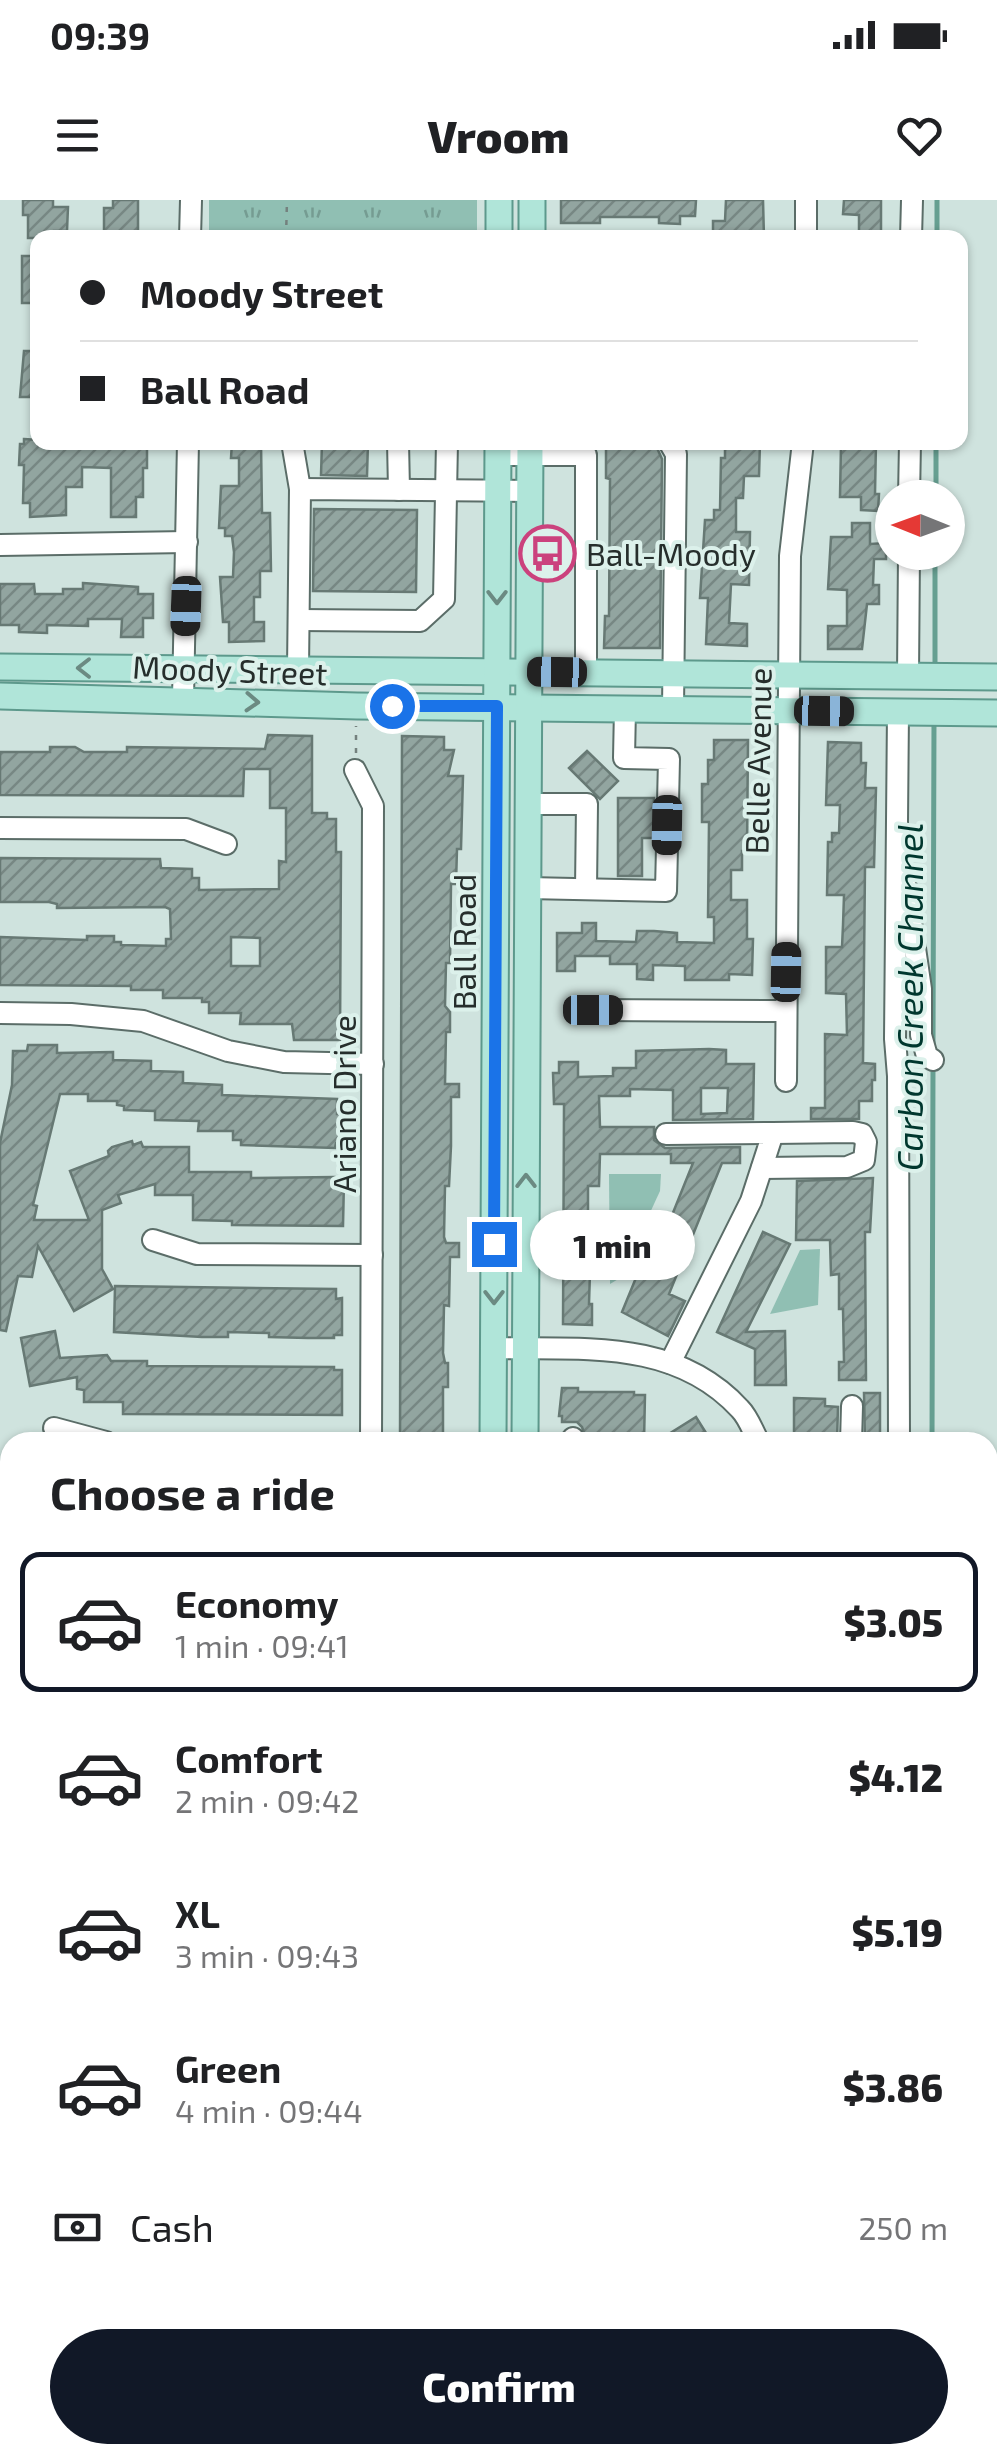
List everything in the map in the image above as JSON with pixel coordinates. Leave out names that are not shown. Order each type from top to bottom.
[{"type":"main road","points":[[499,200],[499,230]]},
{"type":"main road","points":[[532,200],[532,230]]},
{"type":"main road","name":"Ball Road","points":[[493,1432],[498,450]]},
{"type":"main road","name":"Ball Road","points":[[524,1432],[530,450]]},
{"type":"main road","name":"Moody Street","points":[[0,667],[997,677]]},
{"type":"main road","name":"Moody Street","points":[[0,696],[357,706],[997,712]]},
{"type":"street","points":[[190,230],[191,200]]},
{"type":"street","points":[[806,200],[806,230]]},
{"type":"street","points":[[911,230],[912,200]]},
{"type":"street","points":[[183,699],[188,450]]},
{"type":"street","points":[[293,450],[300,489],[298,670]]},
{"type":"street","points":[[398,450],[399,490]]},
{"type":"street","points":[[299,620],[420,621],[444,599],[447,450]]},
{"type":"street","points":[[586,673],[591,450]]},
{"type":"street","points":[[673,708],[674,450]]},
{"type":"street","name":"Belle Avenue","points":[[786,1081],[790,556],[802,450]]},
{"type":"street","points":[[909,480],[910,450]]},
{"type":"street","points":[[300,489],[530,491]]},
{"type":"street","points":[[0,545],[187,542]]},
{"type":"street","points":[[909,570],[911,676]]},
{"type":"street","points":[[528,888],[666,891],[669,759],[624,758],[626,708]]},
{"type":"street","points":[[898,1432],[898,1076],[894,1039],[897,826],[906,713]]},
{"type":"street","name":"Ariano Drive","points":[[356,770],[373,806],[371,1432]]},
{"type":"street","points":[[528,804],[587,804],[586,889]]},
{"type":"street","points":[[897,826],[921,989],[921,1035],[932,1060]]},
{"type":"street","points":[[0,828],[186,828],[226,844]]},
{"type":"street","points":[[593,1010],[785,1012]]},
{"type":"street","points":[[0,1013],[143,1021],[228,1051],[265,1058],[373,1064]]},
{"type":"street","points":[[666,1134],[792,1131],[862,1134],[866,1142],[864,1160],[847,1167],[762,1168]]},
{"type":"street","points":[[670,1363],[752,1201],[772,1133]]},
{"type":"street","points":[[154,1240],[197,1254],[372,1255]]},
{"type":"street","points":[[494,1348],[633,1351],[698,1372],[743,1411],[754,1432]]},
{"type":"street","points":[[851,1432],[852,1406]]},
{"type":"street","points":[[54,1428],[69,1432]]},
{"type":"path","points":[[286,230],[287,200]]},
{"type":"path","points":[[356,770],[357,706]]},
{"type":"green space","points":[[209,200],[477,200],[477,230],[209,230]]},
{"type":"green space","points":[[609,1174],[661,1174],[660,1191],[620,1278],[610,1284]]},
{"type":"green space","points":[[820,1249],[818,1305],[770,1314],[800,1250]]},
{"type":"building","points":[[23,200],[53,200],[53,207],[68,207],[67,230],[30,230],[28,238],[28,215],[23,215]]},
{"type":"building","points":[[113,200],[138,200],[138,230],[104,230],[104,208],[113,208]]},
{"type":"building","points":[[561,200],[696,200],[695,216],[680,216],[680,224],[659,223],[659,217],[600,217],[600,223],[561,223]]},
{"type":"building","points":[[726,200],[763,200],[764,230],[713,230],[713,221],[725,221]]},
{"type":"building","points":[[844,200],[881,200],[881,230],[859,230],[859,215],[843,214]]},
{"type":"building","points":[[22,256],[30,256],[30,303],[22,303]]},
{"type":"building","points":[[24,351],[30,351],[30,397],[20,397]]},
{"type":"building","points":[[24,439],[30,439],[30,450],[147,450],[143,497],[136,497],[136,517],[111,517],[111,468],[82,467],[82,487],[66,487],[66,515],[30,517],[30,503],[23,503],[24,465],[19,465],[20,444],[24,444]]},
{"type":"building","points":[[232,450],[261,450],[262,513],[270,513],[271,571],[260,571],[260,597],[254,597],[254,622],[264,622],[264,641],[229,642],[229,622],[223,622],[220,577],[233,577],[234,552],[232,536],[225,536],[225,528],[219,528],[221,486],[239,486],[239,458],[231,458]]},
{"type":"building","points":[[322,450],[368,450],[367,476],[321,475]]},
{"type":"building","points":[[606,450],[658,450],[662,459],[660,648],[604,648],[605,616],[609,616],[610,479],[606,478]]},
{"type":"building","points":[[725,450],[760,450],[759,476],[744,476],[743,498],[736,498],[736,532],[750,532],[749,585],[731,584],[729,623],[747,624],[747,646],[706,644],[708,598],[700,598],[705,520],[714,520],[714,510],[720,510],[721,458],[725,458]]},
{"type":"building","points":[[841,450],[876,450],[875,511],[861,510],[861,497],[840,497]]},
{"type":"building","points":[[314,509],[417,510],[416,592],[313,591]]},
{"type":"building","points":[[852,523],[870,523],[870,544],[875,544],[873,585],[879,585],[879,604],[867,604],[862,649],[828,649],[828,626],[847,626],[847,590],[828,589],[831,537],[852,537]]},
{"type":"building","points":[[83,583],[138,587],[138,594],[153,594],[153,618],[143,618],[143,637],[121,637],[122,619],[88,619],[88,626],[47,625],[47,633],[19,632],[19,625],[0,625],[0,584],[34,584],[35,594],[63,594],[63,589],[83,589]]},
{"type":"building","points":[[268,735],[312,736],[312,813],[327,813],[327,819],[336,819],[336,852],[341,852],[340,1040],[294,1040],[292,1024],[240,1024],[241,1013],[209,1013],[209,1002],[202,1002],[202,998],[163,998],[163,990],[131,990],[131,986],[0,985],[0,937],[87,940],[87,936],[114,936],[114,942],[121,945],[166,946],[166,939],[171,939],[170,909],[165,907],[57,908],[57,904],[49,902],[0,902],[0,858],[160,859],[161,868],[192,869],[192,878],[199,878],[199,890],[279,889],[279,861],[286,862],[286,808],[270,808],[270,769],[244,769],[243,796],[0,795],[0,752],[50,752],[50,747],[75,747],[84,752],[127,752],[127,747],[265,749]],"holes":[[[231,937],[260,938],[260,966],[231,966]]]},
{"type":"building","points":[[402,736],[444,737],[444,750],[454,750],[448,776],[463,776],[461,849],[457,849],[456,884],[451,884],[445,1006],[450,1012],[450,1032],[446,1032],[445,1084],[459,1084],[459,1097],[451,1097],[444,1237],[446,1243],[459,1243],[459,1257],[450,1257],[449,1306],[444,1305],[443,1353],[448,1363],[448,1387],[443,1387],[443,1432],[400,1432]]},
{"type":"building","points":[[714,740],[748,740],[747,851],[742,851],[742,870],[731,870],[731,900],[747,900],[747,939],[753,939],[752,975],[729,974],[729,980],[685,980],[685,966],[653,965],[653,980],[637,979],[637,964],[610,964],[610,956],[575,956],[575,971],[557,971],[557,933],[582,933],[582,923],[596,923],[596,941],[636,942],[637,931],[654,931],[677,933],[677,942],[714,943],[714,917],[708,917],[709,822],[702,822],[702,784],[708,784],[708,760],[714,760]]},
{"type":"building","points":[[828,742],[861,743],[861,763],[866,763],[865,788],[876,788],[874,867],[865,867],[863,1063],[875,1064],[875,1080],[872,1101],[859,1101],[859,1119],[811,1119],[811,1108],[825,1108],[825,1034],[847,1035],[846,994],[826,993],[826,947],[842,947],[844,895],[827,895],[828,842],[832,842],[832,833],[839,833],[840,805],[826,805]]},
{"type":"building","points":[[587,751],[618,781],[600,799],[569,768]]},
{"type":"building","points":[[618,798],[654,798],[653,838],[642,838],[642,876],[618,876]]},
{"type":"building","points":[[28,1045],[57,1045],[57,1053],[113,1052],[113,1060],[151,1061],[151,1071],[183,1072],[183,1083],[222,1085],[222,1095],[337,1099],[337,1114],[344,1114],[344,1143],[336,1143],[335,1148],[241,1145],[241,1140],[233,1140],[233,1131],[198,1131],[199,1121],[155,1120],[155,1111],[124,1110],[117,1101],[88,1101],[88,1094],[60,1094],[33,1205],[37,1206],[34,1220],[89,1220],[70,1171],[109,1156],[112,1147],[132,1141],[133,1145],[141,1142],[143,1147],[189,1147],[189,1172],[251,1172],[251,1178],[344,1180],[343,1226],[232,1225],[232,1221],[193,1220],[193,1195],[155,1195],[155,1184],[118,1195],[121,1203],[102,1210],[102,1269],[113,1289],[74,1311],[38,1246],[32,1277],[18,1276],[6,1331],[0,1330],[0,1143],[12,1085],[13,1051],[27,1051]]},
{"type":"building","points":[[726,1050],[726,1064],[754,1064],[753,1119],[673,1120],[673,1090],[630,1089],[630,1096],[599,1096],[600,1127],[654,1127],[654,1140],[665,1148],[740,1147],[740,1163],[722,1163],[669,1294],[685,1301],[668,1336],[622,1312],[647,1251],[656,1255],[693,1163],[671,1163],[671,1154],[600,1154],[599,1186],[588,1186],[588,1219],[599,1219],[599,1240],[591,1240],[592,1325],[563,1324],[564,1104],[554,1104],[553,1073],[559,1073],[559,1062],[578,1062],[578,1077],[613,1076],[613,1068],[636,1068],[636,1051]],"holes":[[[701,1088],[728,1088],[727,1113],[701,1114]]]},
{"type":"building","points":[[873,1178],[870,1232],[865,1232],[866,1380],[839,1380],[839,1362],[844,1362],[839,1274],[831,1275],[830,1240],[796,1240],[797,1181]]},
{"type":"building","points":[[763,1232],[790,1244],[746,1332],[785,1331],[786,1385],[755,1385],[755,1349],[717,1332]]},
{"type":"building","points":[[115,1286],[336,1289],[336,1299],[342,1298],[342,1335],[269,1337],[269,1333],[228,1332],[228,1337],[202,1337],[114,1332]]},
{"type":"building","points":[[55,1331],[60,1358],[107,1355],[111,1361],[147,1361],[147,1366],[334,1367],[342,1370],[342,1415],[123,1414],[123,1402],[84,1402],[84,1390],[77,1389],[77,1377],[30,1386],[21,1338]]},
{"type":"building","points":[[562,1388],[645,1395],[644,1432],[584,1432],[577,1422],[562,1422]]},
{"type":"building","points":[[864,1393],[880,1393],[880,1432],[865,1432]]},
{"type":"building","points":[[794,1398],[825,1399],[825,1406],[838,1407],[837,1432],[794,1432]]},
{"type":"building","points":[[696,1417],[705,1432],[672,1432]]},
{"type":"waterway","name":"Carbon Creek Channel","points":[[937,200],[937,230]]},
{"type":"waterway","name":"Carbon Creek Channel","points":[[936,450],[936,480]]},
{"type":"waterway","name":"Carbon Creek Channel","points":[[935,570],[935,669]]},
{"type":"waterway","name":"Carbon Creek Channel","points":[[933,1044],[934,720]]},
{"type":"waterway","name":"Carbon Creek Channel","points":[[932,1432],[933,1065]]},
{"type":"place","name":"Ball-Moody","points":[[547,553]]},
{"type":"route","points":[[392,706],[497,706],[494,1244]]}]
